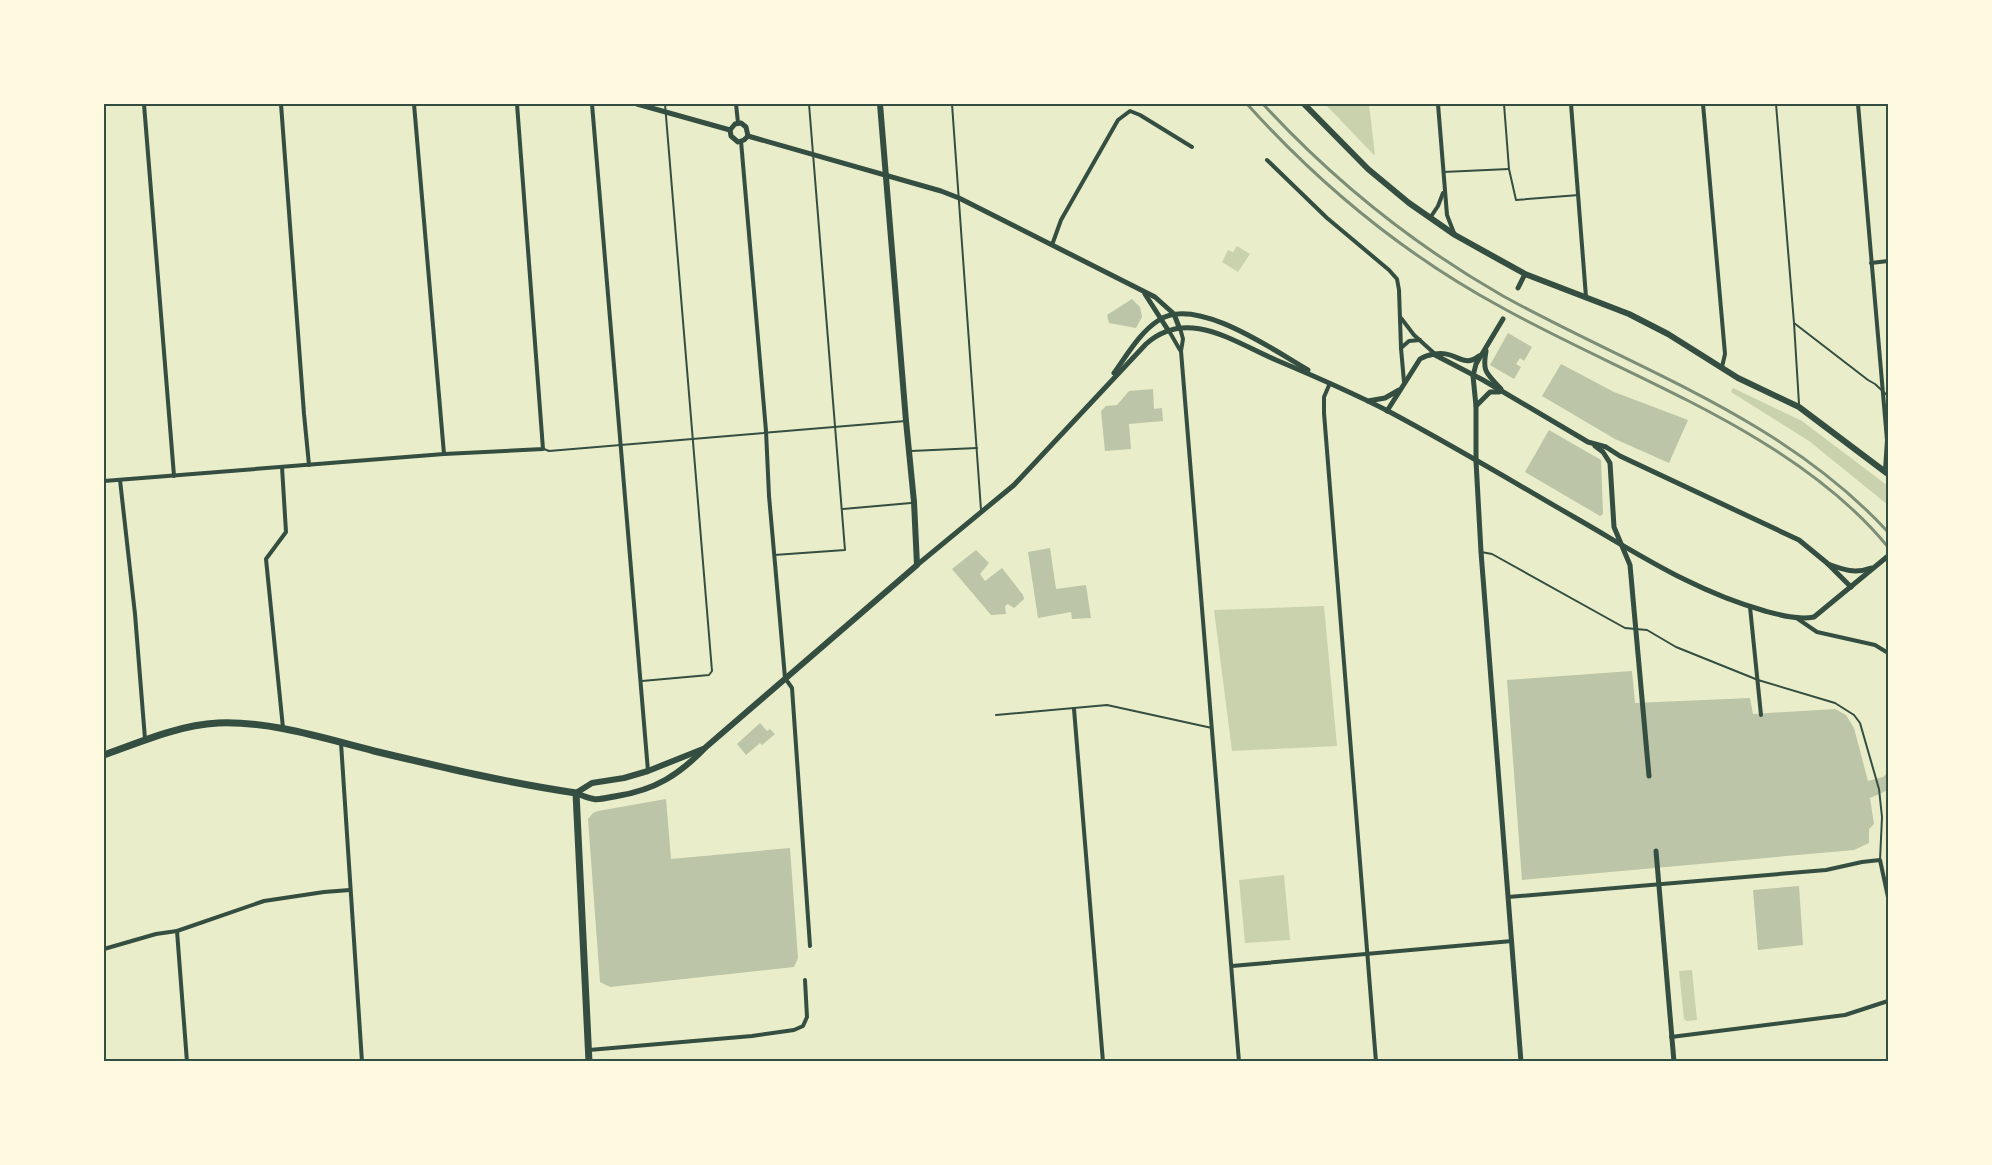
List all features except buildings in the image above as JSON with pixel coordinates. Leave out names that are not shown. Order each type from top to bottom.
[{"type":"main road","points":[[104,755],[182,729],[215,723],[251,723],[469,773],[576,793],[594,799],[626,795],[658,785],[688,766],[706,747],[917,565],[914,502],[880,104]]},
{"type":"main road","points":[[1304,104],[1368,169],[1455,235],[1526,274],[1648,323],[1754,386],[1799,407],[1887,472]]},
{"type":"main road","points":[[576,793],[592,783],[624,778],[648,771],[706,747]]},
{"type":"main road","points":[[576,793],[589,1062]]},
{"type":"street","points":[[144,104],[174,476]]},
{"type":"street","points":[[281,104],[309,465]]},
{"type":"street","points":[[414,104],[444,454]]},
{"type":"street","points":[[104,482],[282,466],[543,449],[517,104]]},
{"type":"street","points":[[592,104],[648,771]]},
{"type":"street","points":[[637,104],[730,130]]},
{"type":"street","points":[[736,104],[738,123]]},
{"type":"street","points":[[1438,104],[1447,215],[1455,235]]},
{"type":"street","points":[[1571,104],[1587,298]]},
{"type":"street","points":[[1703,104],[1725,354],[1722,368]]},
{"type":"street","points":[[1858,104],[1888,452],[1887,472]]},
{"type":"street","points":[[1052,245],[1061,220],[1118,120],[1125,113],[1130,111],[1140,115],[1192,147]]},
{"type":"street","points":[[730,130],[738,123]]},
{"type":"street","points":[[738,123],[746,126],[748,135]]},
{"type":"street","points":[[730,130],[733,139],[741,141]]},
{"type":"street","points":[[748,135],[959,198],[1143,291],[1164,304],[1174,314],[1184,339],[1181,351],[1239,1062]]},
{"type":"street","points":[[741,141],[748,135]]},
{"type":"street","points":[[741,141],[785,678],[792,688],[810,946]]},
{"type":"street","points":[[1267,160],[1327,218],[1397,279],[1404,382]]},
{"type":"street","points":[[1430,218],[1438,206],[1444,189]]},
{"type":"street","points":[[1871,263],[1888,261]]},
{"type":"street","points":[[1518,288],[1526,274]]},
{"type":"street","points":[[1143,291],[1181,351]]},
{"type":"street","points":[[1101,392],[1142,335],[1161,318],[1174,314],[1196,315],[1221,323],[1387,411],[1675,577],[1750,607],[1796,617],[1814,617],[1888,556]]},
{"type":"street","points":[[1401,317],[1414,335],[1435,355],[1588,442],[1604,452],[1610,463],[1613,522],[1630,565],[1649,776]]},
{"type":"street","points":[[1503,319],[1476,364],[1473,376],[1481,552],[1521,1062]]},
{"type":"street","points":[[917,565],[1014,485],[1146,344],[1155,336],[1168,330],[1194,327],[1205,330],[1330,382]]},
{"type":"street","points":[[1401,348],[1409,341],[1420,340]]},
{"type":"street","points":[[1387,411],[1420,359],[1427,355],[1449,355],[1468,362],[1476,359],[1486,350]]},
{"type":"street","points":[[1486,350],[1483,365],[1486,373],[1508,395]]},
{"type":"street","points":[[1330,382],[1323,404],[1376,1062]]},
{"type":"street","points":[[1367,401],[1384,398],[1400,390]]},
{"type":"street","points":[[1476,406],[1490,392],[1496,391],[1508,395]]},
{"type":"street","points":[[1588,442],[1606,447],[1620,456],[1791,535],[1827,563],[1851,587]]},
{"type":"street","points":[[282,466],[286,532],[267,559],[283,729]]},
{"type":"street","points":[[120,480],[135,614],[145,740]]},
{"type":"street","points":[[1827,563],[1842,570],[1855,572],[1878,565]]},
{"type":"street","points":[[1750,607],[1761,715]]},
{"type":"street","points":[[1796,617],[1817,632],[1875,645],[1888,652]]},
{"type":"street","points":[[1074,709],[1103,1062]]},
{"type":"street","points":[[341,743],[362,1062]]},
{"type":"street","points":[[1656,851],[1674,1062]]},
{"type":"street","points":[[1508,897],[1826,870],[1880,860],[1888,897]]},
{"type":"street","points":[[104,949],[156,934],[177,931],[264,901],[350,890]]},
{"type":"street","points":[[177,931],[187,1062]]},
{"type":"street","points":[[1232,966],[1512,941]]},
{"type":"street","points":[[588,1050],[752,1036],[799,1029],[807,1022],[805,980]]},
{"type":"street","points":[[1671,1037],[1845,1015],[1888,1001]]},
{"type":"lane","points":[[641,681],[709,675],[712,671],[664,104]]},
{"type":"lane","points":[[774,555],[845,550],[809,104]]},
{"type":"lane","points":[[952,104],[982,513]]},
{"type":"lane","points":[[1504,104],[1509,169],[1516,200],[1579,195]]},
{"type":"lane","points":[[1776,104],[1799,407]]},
{"type":"lane","points":[[1443,172],[1509,169]]},
{"type":"lane","points":[[1794,323],[1888,396]]},
{"type":"lane","points":[[543,449],[549,451],[620,446],[766,431],[906,421]]},
{"type":"lane","points":[[909,451],[977,448]]},
{"type":"lane","points":[[843,509],[914,502]]},
{"type":"lane","points":[[1481,552],[1492,554],[1625,628],[1647,630],[1676,647],[1758,680],[1842,706],[1857,719],[1879,789],[1882,817],[1880,860]]},
{"type":"lane","points":[[996,715],[1107,705],[1212,728]]},
{"type":"green space","points":[[1325,104],[1369,104],[1375,155],[1374,155]]},
{"type":"green space","points":[[1237,246],[1250,254],[1238,272],[1222,262],[1228,250],[1233,252]]},
{"type":"green space","points":[[1733,388],[1802,421],[1888,486],[1888,505],[1809,441],[1731,392]]},
{"type":"green space","points":[[1324,606],[1337,746],[1232,751],[1214,610]]},
{"type":"green space","points":[[1284,875],[1290,940],[1245,943],[1239,880]]},
{"type":"green space","points":[[1692,970],[1697,1020],[1687,1021],[1684,1019],[1679,971]]},
{"type":"railway","points":[[1247,104],[1304,163],[1334,190],[1397,241],[1430,264],[1501,307],[1707,410],[1758,439],[1806,471],[1850,507],[1888,547]]},
{"type":"railway","points":[[1263,104],[1317,159],[1375,209],[1437,255],[1503,296],[1755,426],[1802,457],[1847,492],[1888,532]]}]
